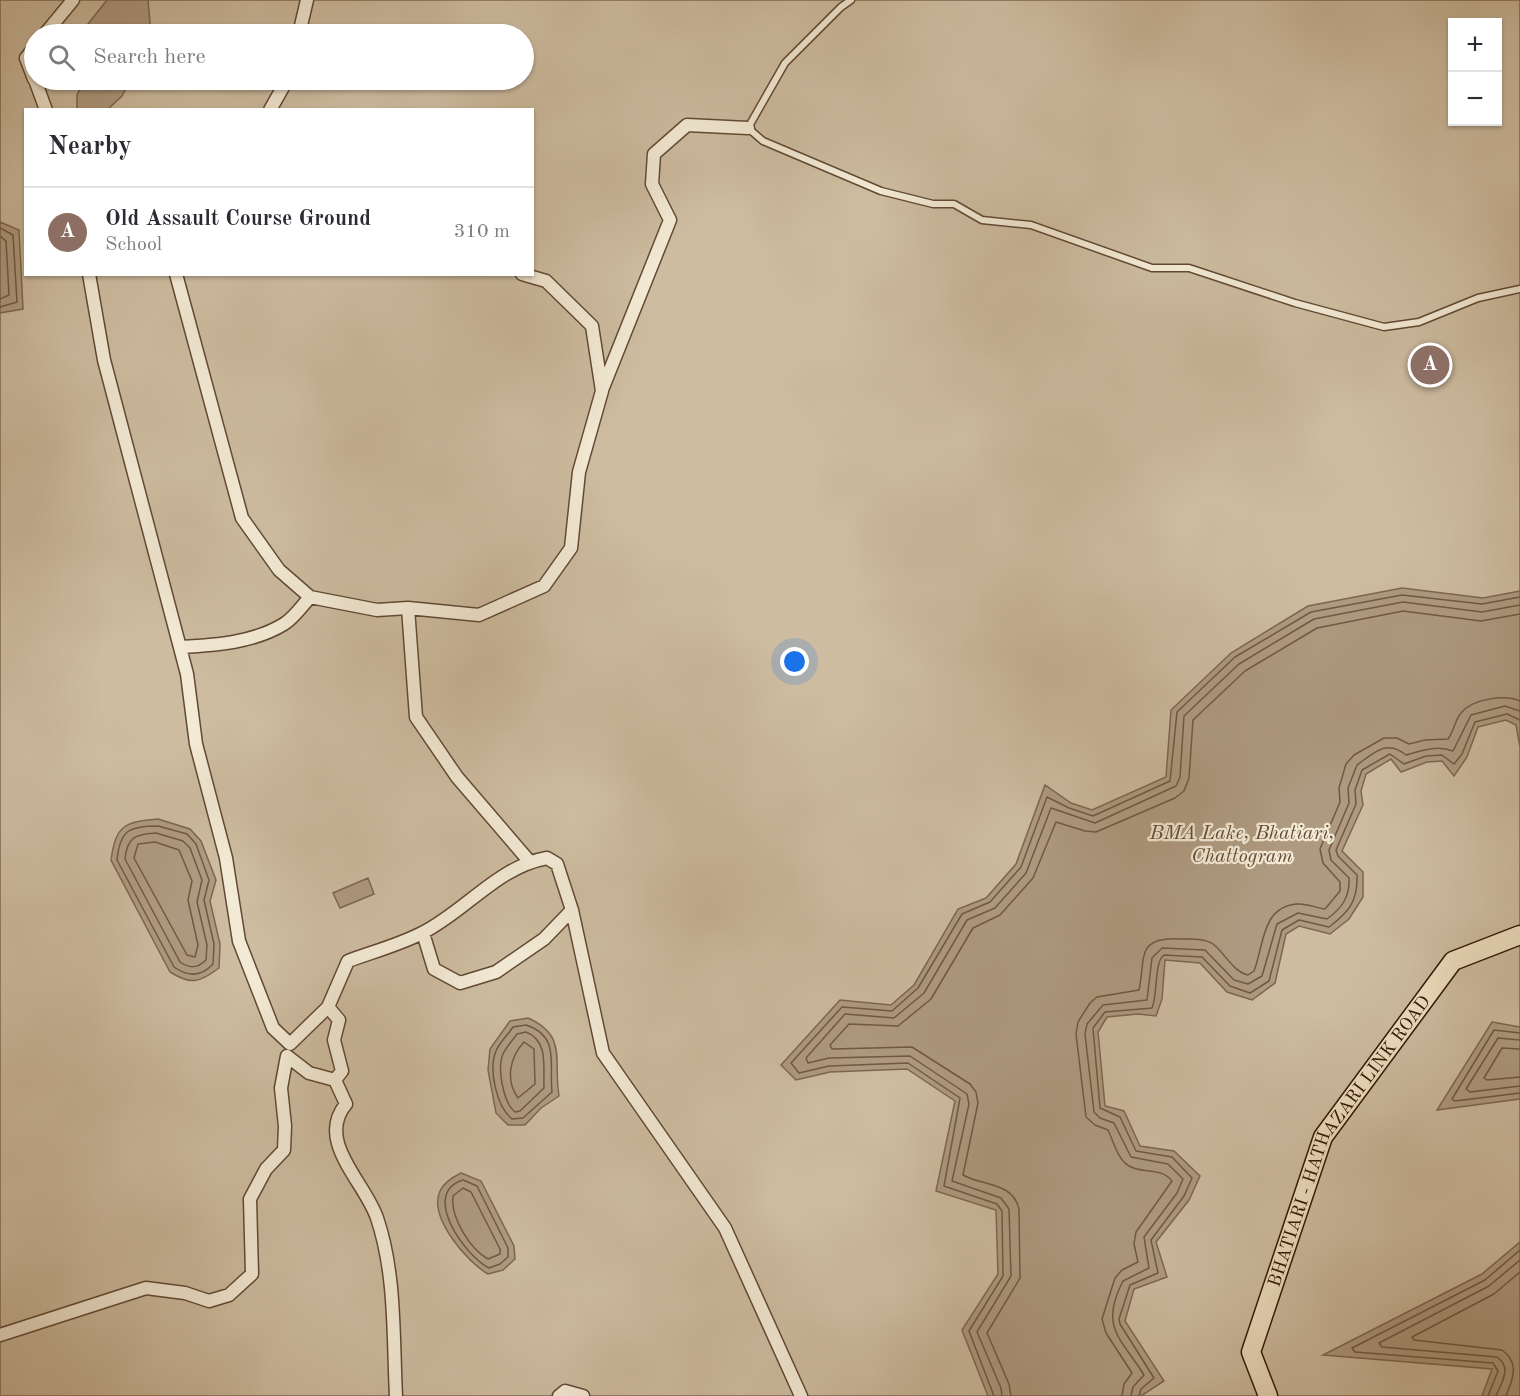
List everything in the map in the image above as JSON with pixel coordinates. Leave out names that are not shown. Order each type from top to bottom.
[{"type":"main road","name":"BHATIARI - HATHAZARI LINK ROAD","points":[[1268,1396],[1251,1352],[1323,1137],[1453,961],[1520,935]]},
{"type":"street","points":[[53,24],[73,0]]},
{"type":"street","points":[[301,24],[307,0]]},
{"type":"street","points":[[38,90],[45,108]]},
{"type":"street","points":[[271,108],[281,90]]},
{"type":"street","points":[[177,276],[242,518],[279,570],[310,597],[377,610],[408,608],[479,615],[543,586],[571,548],[579,472],[602,391],[670,220],[652,184],[654,154],[687,125],[748,128]]},
{"type":"street","points":[[89,276],[104,360],[187,674],[196,744],[226,858],[238,941],[273,1028],[288,1050],[309,1073],[335,1080]]},
{"type":"street","points":[[529,276],[546,281],[592,326],[602,391]]},
{"type":"street","points":[[180,647],[218,645],[255,637],[285,623],[310,597]]},
{"type":"street","points":[[408,608],[416,717],[457,777],[529,861]]},
{"type":"street","points":[[0,1335],[146,1288],[185,1293],[209,1301],[229,1295],[252,1274],[250,1199],[266,1169],[285,1150],[281,1088],[288,1050],[328,1006],[348,961],[423,933],[485,887],[529,861],[547,858],[557,864],[572,910],[603,1053],[725,1228],[801,1396]]},
{"type":"street","points":[[423,933],[434,969],[460,983],[496,972],[544,939],[572,910]]},
{"type":"street","points":[[328,1006],[339,1020],[334,1040],[342,1071],[335,1080]]},
{"type":"street","points":[[335,1080],[346,1104],[338,1114],[334,1130],[351,1173],[377,1217],[389,1274],[396,1396]]},
{"type":"street","points":[[559,1396],[565,1391],[583,1396]]},
{"type":"lane","points":[[851,0],[841,7],[785,63],[748,128],[763,141],[882,190],[933,204],[954,204],[982,220],[1031,225],[1152,268],[1189,268],[1294,303],[1384,327],[1419,322],[1478,298],[1520,289]]},
{"type":"shaded area","points":[[0,0],[1520,0],[1520,1396],[0,1396]]},
{"type":"water","points":[[107,0],[148,0],[150,24],[88,24]]},
{"type":"water","points":[[79,90],[125,90],[109,108],[77,108]]},
{"type":"water","points":[[0,222],[19,230],[23,309],[0,313]]},
{"type":"water","name":"BMA Lake, Bhatiari, Chattogram","points":[[1402,588],[1483,598],[1520,591],[1520,747],[1516,725],[1506,720],[1478,727],[1467,757],[1454,776],[1442,761],[1427,762],[1401,772],[1391,759],[1366,774],[1361,791],[1363,805],[1342,851],[1363,872],[1363,897],[1349,919],[1330,934],[1299,926],[1286,934],[1275,983],[1252,1000],[1227,992],[1200,963],[1165,960],[1162,999],[1156,1016],[1138,1014],[1107,1017],[1098,1032],[1105,1106],[1124,1111],[1140,1146],[1174,1151],[1200,1176],[1189,1200],[1156,1242],[1167,1277],[1134,1289],[1125,1321],[1164,1381],[1141,1396],[988,1396],[962,1330],[998,1274],[996,1210],[936,1191],[955,1101],[907,1069],[830,1072],[796,1080],[781,1065],[840,1000],[891,1005],[914,985],[958,909],[986,898],[1016,864],[1045,785],[1071,803],[1092,810],[1166,777],[1171,710],[1231,653],[1308,606]]},
{"type":"water","points":[[158,819],[190,829],[201,841],[216,880],[210,901],[220,944],[219,968],[195,981],[184,979],[170,972],[111,860],[119,832],[130,824]]},
{"type":"water","points":[[368,878],[374,894],[340,908],[333,893]]},
{"type":"water","points":[[528,1018],[541,1025],[554,1041],[559,1096],[541,1108],[525,1125],[508,1125],[496,1113],[488,1070],[490,1049],[510,1021]]},
{"type":"water","points":[[1492,1022],[1520,1027],[1520,1099],[1437,1110]]},
{"type":"water","points":[[461,1173],[481,1181],[514,1246],[515,1259],[503,1270],[488,1274],[479,1268],[460,1249],[444,1226],[439,1213],[440,1191],[446,1182]]},
{"type":"water","points":[[1520,1242],[1520,1396],[1482,1396],[1492,1369],[1323,1355],[1482,1274]]},
{"type":"place","name":"Old Assault Course Ground","points":[[1430,365]]}]
